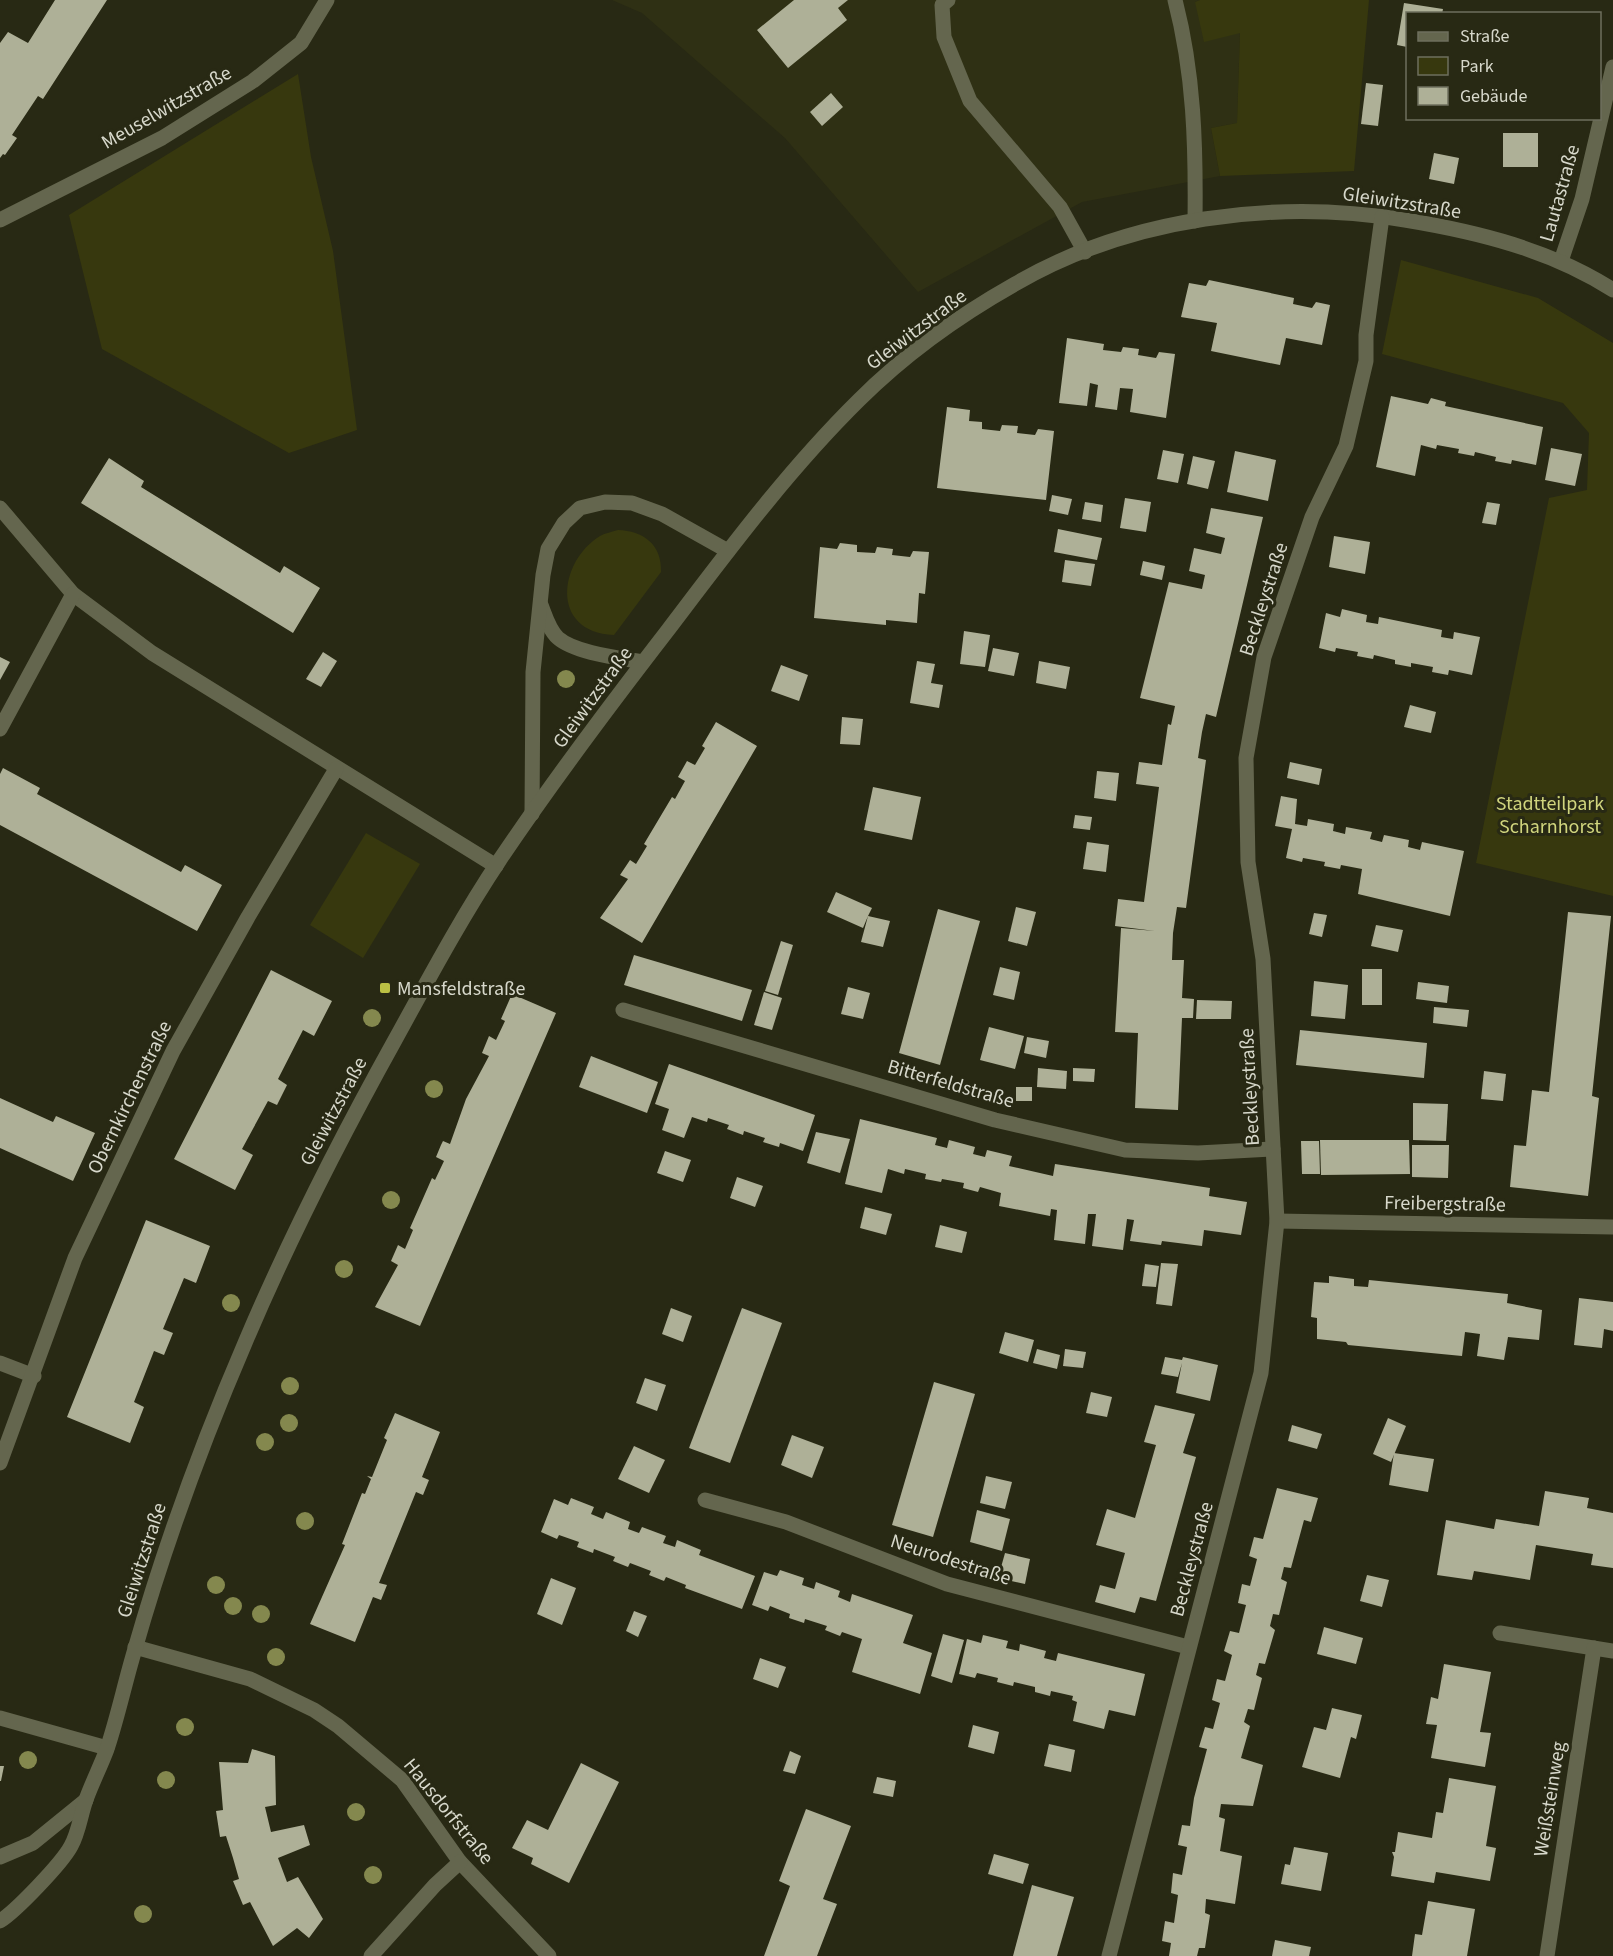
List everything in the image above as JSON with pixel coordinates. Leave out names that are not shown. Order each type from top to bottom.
[{"type":"street","name":"Meuselwitzstraße","points":[[0,220],[162,138],[253,81],[301,43],[327,0]]},
{"type":"street","points":[[948,0],[942,5],[944,37],[970,101],[1060,207],[1084,252]]},
{"type":"street","points":[[1175,0],[1187,48],[1196,138],[1195,221]]},
{"type":"street","name":"Lautastraße","points":[[1601,118],[1613,67]]},
{"type":"street","name":"Lautastraße","points":[[1561,261],[1582,199],[1601,120]]},
{"type":"street","name":"Gleiwitzstraße","points":[[0,1921],[14,1912],[71,1847],[86,1800],[107,1748],[172,1526],[208,1431],[291,1239],[363,1097],[496,866],[532,814],[728,551],[798,467],[861,397],[929,340],[1017,282],[1084,252],[1195,221],[1252,213],[1301,212],[1382,216],[1489,237],[1561,261],[1613,290]]},
{"type":"street","name":"Beckleystraße","points":[[1109,1956],[1261,1373],[1277,1221],[1263,959],[1248,862],[1246,758],[1264,657],[1312,516],[1346,446],[1366,361],[1366,334],[1382,216]]},
{"type":"street","points":[[532,814],[533,672],[540,602],[548,549],[564,524],[580,508],[605,502],[632,503],[662,514],[728,551]]},
{"type":"street","points":[[0,508],[73,594],[152,653],[496,866]]},
{"type":"street","points":[[0,729],[73,594]]},
{"type":"street","points":[[540,602],[558,638],[576,648],[643,663]]},
{"type":"street","name":"Obernkirchenstraße","points":[[0,1463],[34,1376],[75,1258],[173,1051],[248,917],[336,769]]},
{"type":"street","name":"Bitterfeldstraße","points":[[623,1010],[995,1120],[1125,1150],[1198,1154],[1273,1149]]},
{"type":"street","name":"Freibergstraße","points":[[1277,1221],[1613,1227]]},
{"type":"street","points":[[0,1363],[34,1376]]},
{"type":"street","name":"Neurodestraße","points":[[705,1500],[786,1522],[947,1584],[1188,1647]]},
{"type":"street","points":[[1500,1633],[1613,1651]]},
{"type":"street","name":"Hausdorfstraße","points":[[135,1647],[250,1679],[314,1710],[338,1726],[402,1780],[460,1862],[549,1956]]},
{"type":"street","name":"Weißsteinweg","points":[[1547,1956],[1594,1648]]},
{"type":"street","points":[[0,1718],[107,1748]]},
{"type":"street","name":"Gleiwitzstraße","points":[[0,1857],[33,1843],[86,1800]]},
{"type":"street","points":[[371,1956],[435,1885],[460,1862]]},
{"type":"shaded area","points":[[612,0],[1200,0],[1195,2],[1240,33],[1237,123],[1211,128],[1220,176],[1082,202],[918,292],[785,138],[642,13]]},
{"type":"green space","points":[[1200,0],[1369,0],[1354,171],[1220,176],[1211,128],[1237,123],[1240,33],[1204,42],[1195,2]]},
{"type":"green space","points":[[298,74],[311,157],[333,251],[357,430],[289,453],[102,349],[69,215]]},
{"type":"green space","name":"Stadtteilpark Scharnhorst","points":[[1401,260],[1538,298],[1613,343],[1613,896],[1476,863],[1549,498],[1587,490],[1589,433],[1563,403],[1382,354]]},
{"type":"green space","points":[[618,530],[635,533],[649,541],[658,554],[661,572],[614,635],[593,631],[579,622],[570,609],[567,594],[569,578],[586,547],[600,536]]},
{"type":"green space","points":[[366,833],[420,864],[363,958],[310,925]]},
{"type":"building","points":[[55,0],[107,0],[43,99],[38,96],[12,135],[17,138],[5,155],[3,154],[0,158],[0,43],[8,32],[28,43]]},
{"type":"building","points":[[794,0],[848,0],[838,8],[847,20],[788,68],[757,30]]},
{"type":"building","points":[[1404,3],[1443,9],[1442,12],[1406,12],[1406,47],[1397,45]]},
{"type":"building","points":[[1366,83],[1383,85],[1378,126],[1361,124]]},
{"type":"building","points":[[831,93],[843,107],[822,126],[810,112]]},
{"type":"building","points":[[1503,133],[1538,133],[1538,167],[1503,167]]},
{"type":"building","points":[[1434,153],[1459,158],[1454,184],[1429,179]]},
{"type":"building","points":[[1209,280],[1294,298],[1293,304],[1312,308],[1316,302],[1330,305],[1322,345],[1286,338],[1280,365],[1211,351],[1217,323],[1181,317],[1189,283],[1206,286]]},
{"type":"building","points":[[1067,338],[1104,344],[1103,350],[1121,352],[1123,347],[1139,349],[1138,355],[1156,358],[1159,352],[1175,354],[1166,418],[1130,412],[1133,389],[1120,388],[1117,410],[1095,407],[1098,385],[1090,383],[1087,406],[1059,403]]},
{"type":"building","points":[[1391,396],[1428,404],[1431,398],[1446,402],[1445,406],[1543,427],[1536,465],[1512,460],[1511,464],[1495,461],[1496,457],[1475,452],[1474,456],[1458,453],[1459,449],[1437,445],[1436,449],[1421,445],[1415,476],[1376,467]]},
{"type":"building","points":[[947,407],[970,410],[969,421],[982,422],[982,429],[1000,431],[1002,425],[1018,426],[1017,433],[1035,435],[1038,429],[1054,431],[1046,500],[937,488]]},
{"type":"building","points":[[1551,448],[1582,454],[1575,486],[1545,480]]},
{"type":"building","points":[[1163,450],[1184,454],[1178,483],[1157,479]]},
{"type":"building","points":[[1235,451],[1276,460],[1268,501],[1227,492]]},
{"type":"building","points":[[1193,456],[1215,461],[1208,489],[1187,484]]},
{"type":"building","points":[[109,458],[144,481],[141,487],[280,573],[284,566],[320,588],[293,633],[81,503]]},
{"type":"building","points":[[1052,495],[1072,499],[1068,515],[1049,511]]},
{"type":"building","points":[[1125,498],[1151,502],[1146,532],[1120,528]]},
{"type":"building","points":[[1085,502],[1103,505],[1101,522],[1082,519]]},
{"type":"building","points":[[1487,502],[1500,504],[1496,525],[1482,523]]},
{"type":"building","points":[[1211,508],[1263,517],[1216,717],[1206,714],[1198,758],[1206,760],[1186,908],[1177,907],[1173,933],[1172,960],[1184,960],[1182,998],[1194,999],[1193,1018],[1182,1018],[1178,1110],[1135,1108],[1138,1033],[1115,1032],[1121,928],[1155,931],[1115,926],[1118,899],[1144,902],[1159,787],[1136,784],[1139,762],[1162,765],[1168,724],[1171,725],[1175,706],[1140,698],[1169,582],[1202,589],[1205,575],[1189,571],[1194,548],[1221,554],[1225,538],[1206,533]]},
{"type":"building","points":[[1058,529],[1102,538],[1097,560],[1054,552]]},
{"type":"building","points":[[1334,536],[1370,542],[1365,574],[1329,567]]},
{"type":"building","points":[[840,543],[857,545],[857,552],[875,553],[877,547],[893,549],[892,555],[910,557],[913,551],[929,552],[925,594],[919,593],[917,623],[886,620],[886,625],[814,618],[820,547],[837,549]]},
{"type":"building","points":[[1065,560],[1095,564],[1091,586],[1062,582]]},
{"type":"building","points":[[1143,561],[1165,566],[1162,580],[1140,575]]},
{"type":"building","points":[[1342,609],[1367,615],[1366,622],[1378,624],[1379,617],[1442,630],[1441,637],[1453,639],[1454,632],[1480,637],[1472,675],[1449,670],[1448,675],[1432,672],[1433,667],[1411,663],[1411,667],[1395,664],[1395,660],[1374,655],[1373,659],[1357,656],[1358,652],[1336,648],[1335,652],[1319,648],[1326,613],[1340,617]]},
{"type":"building","points":[[964,631],[990,635],[985,667],[960,664]]},
{"type":"building","points":[[993,648],[1019,653],[1014,676],[988,671]]},
{"type":"building","points":[[323,652],[337,661],[321,687],[306,679]]},
{"type":"building","points":[[0,657],[10,662],[0,680]]},
{"type":"building","points":[[917,661],[935,664],[931,683],[943,685],[939,708],[910,703]]},
{"type":"building","points":[[1039,661],[1070,667],[1066,689],[1036,683]]},
{"type":"building","points":[[781,665],[808,675],[799,701],[771,691]]},
{"type":"building","points":[[1410,705],[1436,712],[1431,733],[1404,727]]},
{"type":"building","points":[[842,717],[863,719],[860,745],[840,744]]},
{"type":"building","points":[[716,722],[757,746],[642,943],[600,918],[628,879],[620,875],[630,860],[636,864],[647,846],[644,844],[672,797],[675,799],[685,781],[678,777],[687,761],[695,765],[705,748],[702,746]]},
{"type":"building","points":[[1290,762],[1322,769],[1319,785],[1287,778]]},
{"type":"building","points":[[3,768],[40,788],[37,794],[181,872],[185,865],[222,885],[197,931],[0,825],[0,774]]},
{"type":"building","points":[[1097,771],[1119,773],[1116,801],[1094,798]]},
{"type":"building","points":[[873,787],[921,797],[912,840],[864,830]]},
{"type":"building","points":[[1281,796],[1297,799],[1295,824],[1307,826],[1308,819],[1334,824],[1333,831],[1345,834],[1346,827],[1372,832],[1370,839],[1382,842],[1384,835],[1409,840],[1408,847],[1420,850],[1422,842],[1464,851],[1450,916],[1358,894],[1362,869],[1341,865],[1340,869],[1324,866],[1325,862],[1303,858],[1302,862],[1286,858],[1292,829],[1275,826]]},
{"type":"building","points":[[1075,815],[1092,817],[1090,830],[1073,828]]},
{"type":"building","points":[[1087,842],[1109,845],[1106,872],[1083,869]]},
{"type":"building","points":[[836,892],[872,908],[863,928],[827,912]]},
{"type":"building","points":[[1016,907],[1036,912],[1027,946],[1008,941]]},
{"type":"building","points":[[938,909],[980,921],[940,1065],[899,1053]]},
{"type":"building","points":[[1568,912],[1611,916],[1592,1096],[1599,1098],[1588,1196],[1510,1187],[1514,1145],[1526,1146],[1532,1090],[1549,1092]]},
{"type":"building","points":[[1314,913],[1327,915],[1322,937],[1309,934]]},
{"type":"building","points":[[868,916],[890,921],[883,947],[861,942]]},
{"type":"building","points":[[1376,925],[1403,930],[1398,952],[1371,946]]},
{"type":"building","points":[[781,941],[793,945],[778,995],[765,991]]},
{"type":"building","points":[[634,955],[752,990],[742,1021],[624,985]]},
{"type":"building","points":[[1000,967],[1020,972],[1014,1000],[993,995]]},
{"type":"building","points":[[1362,969],[1382,969],[1382,1005],[1362,1005]]},
{"type":"building","points":[[271,970],[332,1001],[314,1036],[303,1030],[278,1079],[287,1085],[277,1105],[268,1101],[242,1149],[253,1155],[235,1190],[174,1159]]},
{"type":"building","points":[[1314,981],[1348,985],[1345,1019],[1311,1016]]},
{"type":"building","points":[[1418,982],[1449,986],[1447,1003],[1416,999]]},
{"type":"building","points":[[848,987],[870,993],[863,1019],[841,1014]]},
{"type":"building","points":[[764,992],[782,998],[772,1030],[754,1025]]},
{"type":"building","points":[[512,994],[556,1013],[420,1326],[375,1307],[398,1265],[391,1261],[398,1245],[405,1249],[413,1230],[410,1228],[432,1178],[435,1180],[444,1161],[436,1157],[443,1141],[450,1144],[466,1099],[489,1056],[482,1053],[489,1036],[496,1040],[505,1021],[501,1019]]},
{"type":"building","points":[[1197,1000],[1232,1001],[1231,1019],[1196,1019]]},
{"type":"building","points":[[1434,1007],[1469,1010],[1467,1027],[1433,1023]]},
{"type":"building","points":[[989,1027],[1024,1036],[1015,1069],[980,1060]]},
{"type":"building","points":[[1300,1030],[1427,1043],[1424,1078],[1296,1065]]},
{"type":"building","points":[[1027,1037],[1049,1041],[1046,1058],[1024,1053]]},
{"type":"building","points":[[591,1056],[658,1082],[647,1113],[579,1087]]},
{"type":"building","points":[[669,1064],[815,1115],[803,1151],[780,1143],[779,1147],[763,1142],[765,1138],[744,1131],[743,1135],[727,1129],[729,1125],[708,1118],[707,1122],[692,1117],[684,1138],[662,1130],[669,1109],[655,1104]]},
{"type":"building","points":[[1038,1068],[1067,1071],[1066,1089],[1037,1087]]},
{"type":"building","points":[[1073,1068],[1095,1069],[1094,1082],[1073,1081]]},
{"type":"building","points":[[1484,1071],[1506,1074],[1503,1101],[1481,1099]]},
{"type":"building","points":[[1016,1087],[1032,1087],[1032,1101],[1016,1101]]},
{"type":"building","points":[[0,1098],[53,1122],[56,1116],[95,1133],[73,1181],[0,1148]]},
{"type":"building","points":[[1413,1103],[1448,1104],[1446,1141],[1413,1140]]},
{"type":"building","points":[[860,1119],[937,1138],[935,1145],[947,1148],[949,1140],[975,1147],[973,1154],[985,1157],[987,1150],[1012,1156],[1009,1166],[1053,1176],[1055,1164],[1210,1188],[1209,1196],[1247,1202],[1241,1235],[1204,1230],[1202,1246],[1162,1241],[1161,1245],[1130,1241],[1134,1220],[1127,1219],[1123,1250],[1092,1246],[1096,1214],[1088,1214],[1085,1244],[1054,1240],[1057,1210],[1051,1209],[1050,1216],[999,1206],[1001,1193],[980,1187],[978,1192],[963,1188],[964,1183],[942,1179],[941,1182],[925,1179],[926,1174],[905,1169],[904,1174],[888,1169],[882,1193],[845,1184]]},
{"type":"building","points":[[816,1132],[850,1139],[840,1173],[807,1163]]},
{"type":"building","points":[[1320,1140],[1409,1140],[1410,1174],[1321,1175]]},
{"type":"building","points":[[1301,1141],[1319,1141],[1320,1174],[1302,1174]]},
{"type":"building","points":[[1412,1145],[1449,1145],[1448,1178],[1412,1177]]},
{"type":"building","points":[[665,1151],[691,1160],[683,1182],[657,1173]]},
{"type":"building","points":[[737,1177],[763,1186],[755,1207],[730,1198]]},
{"type":"building","points":[[865,1207],[892,1214],[886,1235],[860,1228]]},
{"type":"building","points":[[146,1220],[210,1246],[196,1283],[184,1278],[163,1329],[173,1333],[164,1355],[154,1351],[134,1402],[144,1407],[130,1443],[67,1417]]},
{"type":"building","points":[[940,1225],[967,1232],[962,1253],[935,1247]]},
{"type":"building","points":[[1161,1263],[1178,1264],[1172,1306],[1156,1304]]},
{"type":"building","points":[[1145,1264],[1159,1266],[1156,1287],[1142,1286]]},
{"type":"building","points":[[1329,1276],[1354,1279],[1354,1286],[1368,1287],[1369,1280],[1508,1294],[1507,1303],[1542,1310],[1539,1340],[1508,1337],[1504,1360],[1477,1356],[1480,1334],[1465,1332],[1462,1356],[1348,1345],[1346,1342],[1317,1339],[1317,1318],[1311,1317],[1314,1282],[1329,1283]]},
{"type":"building","points":[[1579,1298],[1613,1302],[1613,1331],[1604,1329],[1602,1348],[1574,1345]]},
{"type":"building","points":[[671,1308],[692,1316],[683,1342],[662,1334]]},
{"type":"building","points":[[742,1308],[782,1323],[730,1463],[689,1448]]},
{"type":"building","points":[[1005,1332],[1034,1340],[1028,1362],[999,1353]]},
{"type":"building","points":[[1037,1349],[1060,1355],[1057,1369],[1033,1363]]},
{"type":"building","points":[[1065,1349],[1086,1352],[1083,1368],[1063,1366]]},
{"type":"building","points":[[1165,1357],[1182,1360],[1183,1357],[1218,1365],[1210,1401],[1176,1393],[1182,1363],[1178,1377],[1161,1374]]},
{"type":"building","points":[[645,1378],[666,1385],[657,1411],[636,1403]]},
{"type":"building","points":[[934,1382],[975,1394],[933,1537],[892,1525]]},
{"type":"building","points":[[1091,1392],[1112,1397],[1107,1417],[1086,1413]]},
{"type":"building","points":[[1155,1405],[1195,1414],[1183,1453],[1196,1457],[1156,1601],[1140,1597],[1135,1613],[1095,1602],[1100,1585],[1115,1589],[1125,1553],[1096,1545],[1107,1509],[1135,1518],[1156,1445],[1144,1442]]},
{"type":"building","points":[[395,1413],[440,1432],[422,1477],[429,1480],[423,1495],[416,1492],[379,1583],[387,1585],[381,1600],[373,1597],[355,1642],[310,1624],[345,1545],[342,1544],[362,1493],[365,1494],[371,1479],[367,1476],[372,1477],[387,1440],[384,1438]]},
{"type":"building","points":[[1388,1418],[1406,1426],[1391,1462],[1373,1454]]},
{"type":"building","points":[[1292,1425],[1322,1434],[1317,1449],[1288,1441]]},
{"type":"building","points":[[792,1435],[824,1447],[812,1478],[781,1465]]},
{"type":"building","points":[[634,1446],[665,1460],[649,1493],[618,1479]]},
{"type":"building","points":[[1394,1453],[1434,1459],[1428,1492],[1389,1485]]},
{"type":"building","points":[[986,1476],[1012,1482],[1005,1509],[980,1503]]},
{"type":"building","points":[[1277,1488],[1318,1498],[1311,1522],[1304,1520],[1291,1568],[1284,1567],[1281,1579],[1287,1582],[1279,1615],[1273,1614],[1270,1626],[1275,1630],[1265,1664],[1259,1663],[1256,1675],[1262,1678],[1254,1710],[1248,1709],[1244,1722],[1250,1726],[1241,1758],[1263,1765],[1253,1806],[1221,1804],[1219,1817],[1225,1819],[1220,1851],[1242,1856],[1235,1904],[1206,1899],[1205,1913],[1210,1915],[1205,1948],[1199,1948],[1197,1956],[1169,1956],[1171,1943],[1162,1941],[1165,1921],[1174,1923],[1178,1895],[1171,1893],[1173,1873],[1182,1875],[1187,1847],[1178,1845],[1182,1825],[1190,1826],[1194,1798],[1207,1749],[1199,1747],[1205,1727],[1213,1729],[1220,1703],[1212,1700],[1217,1679],[1225,1681],[1232,1655],[1224,1651],[1230,1631],[1239,1633],[1246,1605],[1238,1603],[1242,1584],[1250,1586],[1257,1559],[1249,1556],[1254,1537],[1263,1539]]},
{"type":"building","points":[[1545,1491],[1589,1498],[1587,1508],[1613,1513],[1613,1568],[1591,1565],[1593,1554],[1536,1545],[1530,1580],[1474,1571],[1472,1580],[1437,1575],[1446,1520],[1494,1529],[1496,1519],[1539,1526]]},
{"type":"building","points":[[571,1498],[594,1507],[591,1514],[603,1519],[606,1512],[630,1522],[628,1529],[639,1533],[642,1527],[666,1536],[663,1543],[675,1547],[677,1540],[701,1550],[699,1555],[755,1576],[742,1609],[685,1588],[686,1585],[666,1577],[664,1581],[649,1575],[651,1571],[630,1563],[628,1567],[613,1561],[615,1557],[594,1549],[593,1553],[577,1547],[579,1542],[559,1535],[557,1539],[541,1532],[554,1499],[568,1505]]},
{"type":"building","points":[[977,1510],[1010,1519],[1002,1551],[970,1542]]},
{"type":"building","points":[[1005,1553],[1030,1559],[1025,1584],[998,1578]]},
{"type":"building","points":[[780,1570],[804,1578],[802,1585],[814,1589],[816,1582],[840,1591],[838,1597],[850,1602],[852,1594],[913,1615],[903,1643],[932,1653],[920,1694],[852,1672],[862,1639],[842,1632],[840,1636],[825,1630],[827,1626],[805,1619],[804,1623],[789,1618],[790,1614],[770,1606],[768,1611],[752,1605],[764,1572],[777,1576]]},
{"type":"building","points":[[1367,1575],[1389,1580],[1382,1607],[1360,1601]]},
{"type":"building","points":[[551,1578],[576,1588],[562,1625],[537,1614]]},
{"type":"building","points":[[634,1611],[647,1616],[638,1637],[626,1631]]},
{"type":"building","points":[[1324,1627],[1363,1638],[1356,1664],[1317,1654]]},
{"type":"building","points":[[943,1634],[964,1640],[952,1683],[931,1676]]},
{"type":"building","points":[[983,1635],[1008,1641],[1006,1648],[1019,1651],[1020,1644],[1046,1651],[1044,1658],[1056,1661],[1058,1653],[1145,1674],[1135,1716],[1109,1710],[1104,1729],[1073,1721],[1077,1702],[1072,1700],[1073,1696],[1051,1691],[1050,1696],[1035,1692],[1035,1687],[1014,1682],[1013,1686],[997,1682],[998,1678],[977,1673],[975,1678],[959,1674],[967,1639],[981,1643]]},
{"type":"building","points":[[760,1658],[786,1667],[778,1688],[753,1679]]},
{"type":"building","points":[[1444,1664],[1491,1672],[1480,1732],[1491,1733],[1485,1767],[1431,1758],[1437,1725],[1426,1724],[1431,1697],[1438,1699]]},
{"type":"building","points":[[1332,1708],[1362,1715],[1356,1739],[1351,1737],[1340,1778],[1302,1767],[1314,1727],[1326,1730]]},
{"type":"building","points":[[973,1725],[999,1732],[994,1754],[968,1747]]},
{"type":"building","points":[[1049,1744],[1075,1750],[1071,1772],[1044,1766]]},
{"type":"building","points":[[252,1749],[275,1756],[276,1805],[265,1807],[271,1832],[304,1825],[310,1845],[278,1858],[287,1882],[298,1877],[323,1919],[309,1938],[297,1928],[273,1946],[250,1902],[243,1905],[233,1881],[239,1879],[233,1858],[226,1836],[220,1837],[216,1811],[223,1810],[219,1762],[248,1763]]},
{"type":"building","points":[[790,1751],[801,1756],[795,1774],[783,1771]]},
{"type":"building","points":[[581,1763],[619,1782],[569,1883],[531,1864],[533,1858],[512,1848],[527,1820],[548,1830]]},
{"type":"building","points":[[0,1766],[4,1766],[1,1781],[0,1781]]},
{"type":"building","points":[[877,1777],[896,1781],[893,1797],[873,1793]]},
{"type":"building","points":[[1449,1778],[1496,1786],[1486,1846],[1496,1848],[1490,1881],[1436,1872],[1434,1883],[1391,1876],[1394,1857],[1392,1852],[1395,1852],[1398,1832],[1432,1838],[1436,1812],[1443,1813]]},
{"type":"building","points":[[806,1809],[851,1826],[823,1899],[837,1904],[817,1956],[764,1956],[790,1886],[779,1881]]},
{"type":"building","points":[[1294,1847],[1328,1853],[1321,1891],[1281,1884],[1285,1864],[1290,1865]]},
{"type":"building","points":[[994,1854],[1029,1864],[1023,1884],[988,1874]]},
{"type":"building","points":[[1032,1885],[1074,1897],[1057,1956],[1013,1956]]},
{"type":"building","points":[[1428,1901],[1475,1909],[1467,1956],[1412,1956],[1415,1934],[1422,1935]]},
{"type":"building","points":[[1275,1940],[1311,1947],[1309,1956],[1272,1956]]},
{"type":"place","name":"Mansfeldstraße","points":[[385,988]]}]
